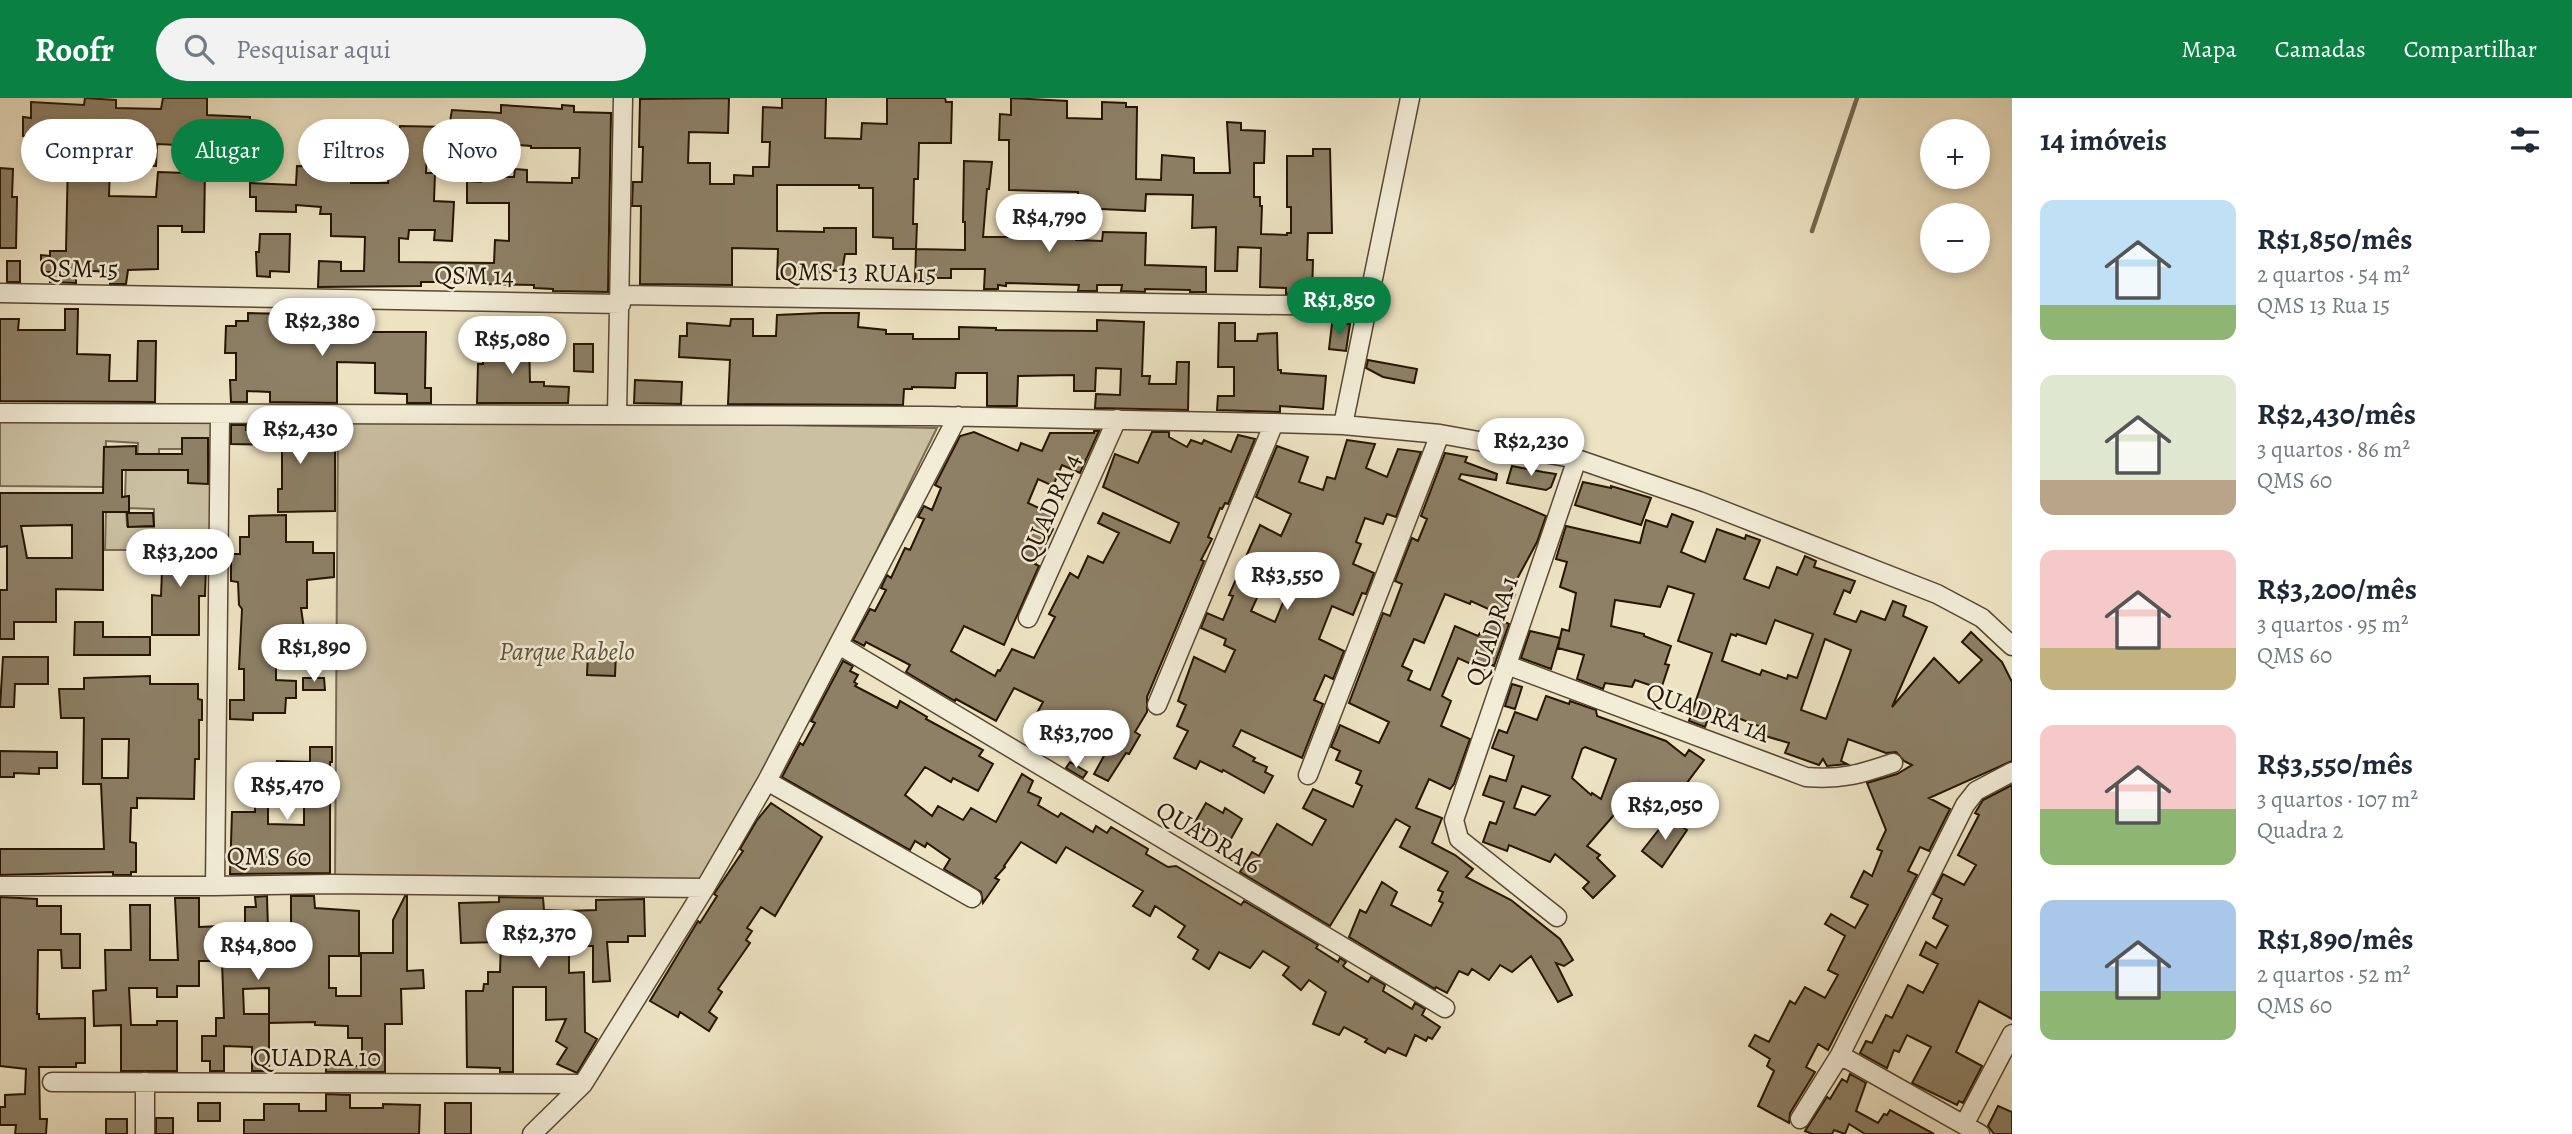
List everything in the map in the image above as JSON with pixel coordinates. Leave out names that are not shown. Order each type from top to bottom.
[{"type":"street","points":[[617,415],[623,98]]},
{"type":"street","points":[[1343,425],[1410,98]]},
{"type":"street","name":"QSM 15","points":[[0,293],[158,296]]},
{"type":"street","name":"QSM 14","points":[[158,296],[621,299]]},
{"type":"street","name":"QMS 13 RUA 15","points":[[621,299],[1346,306]]},
{"type":"street","points":[[0,413],[958,416],[1343,425],[1440,434],[1577,459],[1699,501],[1937,594],[1982,618],[2012,646]]},
{"type":"street","name":"QMS 60","points":[[220,414],[215,886],[331,884],[705,887]]},
{"type":"street","points":[[532,1134],[583,1084],[705,887],[767,781],[958,416]]},
{"type":"street","name":"QUADRA 4","points":[[1028,618],[1117,419]]},
{"type":"street","points":[[1157,705],[1275,423]]},
{"type":"street","points":[[1308,775],[1440,434]]},
{"type":"street","name":"QUADRA 1","points":[[1557,918],[1459,839],[1454,820],[1577,459]]},
{"type":"street","name":"QUADRA 6","points":[[839,645],[1445,1008]]},
{"type":"street","name":"QUADRA 1A","points":[[1507,665],[1807,777],[1832,779],[1854,776],[1893,762]]},
{"type":"street","points":[[1800,1119],[1840,1055],[1965,805],[1976,791],[2012,772]]},
{"type":"street","points":[[767,781],[972,898]]},
{"type":"street","points":[[0,886],[215,886]]},
{"type":"street","points":[[1964,1125],[2012,1034]]},
{"type":"street","points":[[1840,1055],[1980,1134]]},
{"type":"street","name":"QUADRA 10","points":[[52,1082],[583,1084]]},
{"type":"street","points":[[145,1082],[145,1134]]},
{"type":"green space","name":"Parque Rabelo","points":[[338,416],[937,428],[835,635],[704,884],[335,882]]},
{"type":"green space","points":[[0,419],[211,419],[211,464],[193,466],[195,480],[218,481],[218,531],[185,530],[184,550],[105,550],[106,509],[125,499],[126,464],[137,464],[138,443],[106,441],[105,487],[0,486]],"holes":[[[159,449],[193,449],[159,465]],[[126,508],[154,509],[154,527],[127,526]]]},
{"type":"building","points":[[85,98],[116,100],[116,108],[161,109],[163,98],[207,98],[207,115],[250,119],[171,119],[171,145],[157,144],[157,119],[23,119],[31,118],[31,102],[84,105]]},
{"type":"building","points":[[729,98],[728,133],[689,132],[688,163],[710,163],[710,184],[734,184],[734,175],[753,176],[753,167],[769,167],[770,142],[762,142],[763,107],[782,108],[782,98],[826,98],[825,138],[861,139],[862,123],[887,124],[887,98],[945,98],[946,102],[952,102],[951,143],[919,143],[918,179],[914,179],[913,224],[917,224],[916,249],[893,249],[893,238],[873,237],[873,188],[859,188],[859,185],[777,185],[777,231],[824,232],[824,228],[856,228],[856,254],[845,254],[842,271],[821,270],[821,278],[777,279],[778,249],[732,248],[732,285],[640,284],[641,206],[632,206],[633,182],[642,182],[643,147],[639,147],[640,99]]},
{"type":"building","points":[[1011,98],[1067,101],[1067,118],[1102,119],[1102,102],[1126,103],[1126,107],[1137,107],[1136,179],[1161,180],[1162,155],[1194,158],[1194,173],[1230,173],[1227,122],[1241,123],[1241,130],[1265,131],[1264,163],[1254,163],[1254,197],[1260,197],[1262,206],[1261,234],[1291,233],[1291,207],[1287,207],[1287,156],[1313,156],[1313,149],[1330,149],[1332,233],[1308,233],[1307,260],[1313,260],[1312,294],[1286,294],[1286,288],[1260,287],[1261,248],[1238,247],[1237,271],[1215,271],[1216,227],[1192,228],[1193,195],[1146,194],[1145,211],[1078,208],[1078,192],[1009,190],[1009,140],[999,140],[1000,114],[1011,115]]},
{"type":"building","points":[[501,105],[562,109],[562,105],[574,106],[574,112],[611,113],[608,292],[553,291],[534,288],[534,285],[477,282],[421,282],[421,286],[318,287],[319,261],[341,262],[341,271],[364,271],[365,237],[331,236],[331,214],[320,214],[321,207],[296,205],[296,212],[256,211],[256,197],[250,197],[250,183],[296,185],[297,166],[298,182],[409,182],[409,126],[423,126],[423,182],[435,182],[434,201],[454,202],[452,241],[434,240],[435,230],[409,230],[408,239],[399,238],[399,262],[494,263],[495,240],[509,241],[509,203],[467,203],[467,182],[521,182],[521,170],[527,170],[527,182],[572,183],[572,178],[579,178],[580,148],[531,148],[521,145],[521,119],[450,119],[452,110],[501,113]]},
{"type":"building","points":[[964,161],[992,162],[983,237],[1008,237],[1008,226],[1025,227],[1025,237],[1057,237],[1057,231],[1076,231],[1076,240],[1102,241],[1103,232],[1146,233],[1145,265],[1206,267],[1206,292],[1145,289],[1145,292],[1121,291],[1122,285],[1097,285],[1097,291],[1078,291],[1079,285],[1006,283],[1006,286],[998,285],[998,289],[984,289],[985,269],[951,269],[951,278],[915,282],[916,249],[965,250]]},
{"type":"building","points":[[0,168],[13,169],[12,197],[17,197],[16,248],[0,248]]},
{"type":"building","points":[[158,172],[171,172],[171,182],[205,182],[204,232],[182,232],[182,226],[158,226],[158,269],[128,270],[126,284],[110,284],[110,272],[76,270],[76,283],[50,282],[50,272],[41,272],[41,255],[50,256],[50,251],[66,251],[67,182],[109,182],[109,196],[156,197]]},
{"type":"building","points":[[260,234],[290,234],[289,272],[270,271],[270,277],[257,276],[256,252],[259,252]]},
{"type":"building","points":[[7,261],[20,261],[20,282],[7,282]]},
{"type":"building","points":[[65,309],[78,309],[77,354],[110,355],[109,381],[137,381],[138,341],[156,341],[155,402],[0,401],[0,319],[19,319],[18,330],[65,330]]},
{"type":"building","points":[[318,310],[337,310],[337,322],[372,322],[372,332],[426,332],[425,388],[431,388],[431,403],[407,403],[407,394],[375,393],[375,363],[337,362],[337,403],[270,402],[270,392],[247,391],[247,402],[231,402],[230,380],[236,380],[236,353],[225,353],[226,326],[236,326],[236,321],[248,321],[248,313],[295,314],[294,331],[318,332]]},
{"type":"building","points":[[859,313],[858,327],[886,330],[886,334],[913,334],[913,339],[959,339],[959,327],[1097,331],[1097,320],[1144,322],[1142,376],[1150,376],[1149,384],[1176,384],[1177,362],[1189,362],[1188,410],[1095,408],[1096,394],[1120,395],[1121,369],[1096,368],[1095,391],[1074,391],[1074,375],[1018,376],[1017,406],[987,406],[987,373],[956,373],[955,388],[904,389],[903,405],[728,404],[730,360],[679,357],[680,336],[687,336],[687,323],[730,326],[731,319],[753,319],[753,336],[776,336],[777,315]]},
{"type":"building","points":[[1219,323],[1235,323],[1235,341],[1257,341],[1258,334],[1277,333],[1278,370],[1281,370],[1281,373],[1326,376],[1323,409],[1280,406],[1280,412],[1217,410],[1218,396],[1234,396],[1234,367],[1218,367]]},
{"type":"building","points":[[1332,324],[1350,324],[1346,351],[1329,349]]},
{"type":"building","points":[[483,339],[529,339],[530,382],[544,382],[544,386],[569,387],[568,403],[477,403],[478,364],[483,364]]},
{"type":"building","points":[[574,344],[593,344],[593,372],[574,371]]},
{"type":"building","points":[[1368,360],[1417,369],[1414,383],[1383,377],[1366,368]]},
{"type":"building","points":[[635,380],[682,382],[681,404],[634,403]]},
{"type":"building","points":[[231,425],[246,425],[246,430],[335,431],[335,511],[278,512],[278,489],[282,489],[282,445],[231,444]]},
{"type":"building","points":[[1099,431],[1080,473],[1062,465],[1053,486],[1038,479],[1028,503],[1054,515],[1049,526],[1053,529],[1035,564],[1039,566],[1004,645],[964,626],[951,651],[995,676],[1012,649],[1034,658],[1055,617],[1049,614],[1070,573],[1078,578],[1088,556],[1103,563],[1119,533],[1098,523],[1103,513],[1170,543],[1179,523],[1103,487],[1115,454],[1138,463],[1152,432],[1169,432],[1169,437],[1187,447],[1191,440],[1202,444],[1204,440],[1231,452],[1238,435],[1255,439],[1228,504],[1225,503],[1222,509],[1220,508],[1208,537],[1212,539],[1201,560],[1204,561],[1147,697],[1147,712],[1135,732],[1140,735],[1108,781],[1094,774],[1111,743],[1108,742],[1112,733],[1086,718],[1076,736],[1037,713],[1043,702],[1014,688],[996,721],[906,672],[910,665],[866,642],[864,646],[853,640],[870,609],[875,611],[886,590],[881,588],[887,575],[891,578],[905,548],[910,550],[924,519],[918,517],[924,506],[932,510],[941,488],[935,485],[960,436],[974,432],[1018,451],[1021,443],[1042,451],[1050,433]]},
{"type":"building","points":[[182,438],[208,438],[208,484],[188,483],[188,470],[122,470],[122,497],[129,496],[129,512],[103,512],[103,590],[56,589],[56,622],[14,622],[14,639],[0,639],[0,590],[7,590],[7,546],[0,547],[0,493],[103,493],[104,447],[136,446],[136,454],[182,454]],"holes":[[[72,525],[72,558],[27,558],[21,526]]]},
{"type":"building","points":[[1347,440],[1375,444],[1366,468],[1387,477],[1398,449],[1421,452],[1396,517],[1387,514],[1383,524],[1365,518],[1356,542],[1361,544],[1353,564],[1374,573],[1366,594],[1362,593],[1353,615],[1332,606],[1319,639],[1344,651],[1333,679],[1325,675],[1314,700],[1323,704],[1302,758],[1241,730],[1233,746],[1255,758],[1253,761],[1267,767],[1265,772],[1273,776],[1264,793],[1223,770],[1222,772],[1200,761],[1196,769],[1174,758],[1188,731],[1177,726],[1186,705],[1178,701],[1194,657],[1225,672],[1235,650],[1224,645],[1226,639],[1201,628],[1207,613],[1223,620],[1233,596],[1229,595],[1260,525],[1281,536],[1291,514],[1256,497],[1277,446],[1308,457],[1299,482],[1323,490],[1327,477],[1335,479]],"holes":[[[1262,587],[1285,598],[1275,622],[1251,611]]]},
{"type":"building","points":[[1445,453],[1467,457],[1465,462],[1497,474],[1496,480],[1461,474],[1459,479],[1546,516],[1537,542],[1510,592],[1515,594],[1503,621],[1509,624],[1494,666],[1487,663],[1484,670],[1458,658],[1442,696],[1451,701],[1441,726],[1470,739],[1454,784],[1450,789],[1429,779],[1416,808],[1442,818],[1432,843],[1455,855],[1473,869],[1466,877],[1511,900],[1560,939],[1573,960],[1564,966],[1556,963],[1572,995],[1558,1002],[1531,956],[1512,972],[1500,965],[1489,980],[1472,969],[1468,975],[1459,971],[1447,993],[1436,987],[1435,989],[1349,937],[1360,910],[1366,913],[1382,882],[1397,892],[1391,905],[1431,926],[1443,903],[1439,901],[1443,892],[1438,890],[1448,872],[1400,847],[1410,827],[1396,819],[1330,926],[1240,872],[1252,852],[1259,856],[1277,824],[1312,845],[1326,820],[1303,808],[1313,789],[1353,807],[1362,786],[1356,783],[1361,771],[1336,760],[1340,751],[1331,747],[1340,725],[1379,743],[1389,722],[1349,703],[1383,613],[1390,616],[1402,584],[1395,581],[1412,538],[1418,541],[1427,519],[1421,516]],"holes":[[[1445,594],[1470,604],[1471,601],[1493,611],[1483,634],[1478,636],[1455,626],[1430,690],[1408,680],[1412,671],[1402,666],[1414,639],[1424,643]]]},
{"type":"building","points":[[1512,466],[1556,474],[1551,487],[1546,490],[1507,483]]},
{"type":"building","points":[[1583,482],[1611,486],[1651,498],[1641,525],[1575,505]]},
{"type":"building","points":[[127,513],[153,513],[154,526],[128,527]]},
{"type":"building","points":[[1672,514],[1693,522],[1681,552],[1705,562],[1717,529],[1745,539],[1746,535],[1760,540],[1744,579],[1769,588],[1777,567],[1797,575],[1805,556],[1816,561],[1814,567],[1855,581],[1850,593],[1844,590],[1834,614],[1856,622],[1861,611],[1885,620],[1893,601],[1906,606],[1903,616],[1927,627],[1892,707],[1934,658],[1959,683],[1982,660],[1962,642],[1971,632],[2002,662],[2012,682],[2012,761],[1929,798],[1950,809],[1929,851],[1920,847],[1908,871],[1917,875],[1828,1050],[1818,1044],[1806,1067],[1815,1072],[1790,1113],[1789,1123],[1758,1106],[1774,1071],[1767,1066],[1770,1059],[1749,1046],[1755,1035],[1769,1042],[1790,1001],[1795,1004],[1805,987],[1825,998],[1838,975],[1828,970],[1845,936],[1825,924],[1831,914],[1855,928],[1868,905],[1851,897],[1864,871],[1872,876],[1882,851],[1877,849],[1886,830],[1867,783],[1897,774],[1912,765],[1896,752],[1886,753],[1848,739],[1841,761],[1847,764],[1827,766],[1823,759],[1819,765],[1785,753],[1789,743],[1762,735],[1764,728],[1712,708],[1705,727],[1689,721],[1712,653],[1678,641],[1694,594],[1668,586],[1660,607],[1615,600],[1611,626],[1644,634],[1671,646],[1665,664],[1669,665],[1661,689],[1635,680],[1632,687],[1605,683],[1603,689],[1577,679],[1584,655],[1558,648],[1562,629],[1569,631],[1576,593],[1560,587],[1567,562],[1556,559],[1566,526],[1640,543],[1646,520],[1667,527]],"holes":[[[1775,620],[1813,634],[1797,678],[1788,675],[1787,679],[1762,670],[1760,675],[1722,661],[1731,634],[1766,644]],[[1825,639],[1851,650],[1826,719],[1801,710]]]},
{"type":"building","points":[[286,515],[286,542],[313,542],[313,553],[334,553],[334,577],[307,580],[307,608],[301,608],[305,636],[276,636],[276,680],[296,681],[296,698],[286,698],[285,713],[253,713],[253,720],[230,719],[230,700],[244,700],[244,669],[239,669],[242,609],[239,605],[238,582],[231,581],[231,554],[240,554],[240,537],[249,537],[249,516]]},
{"type":"building","points":[[184,537],[207,537],[205,596],[199,596],[199,635],[152,635],[152,595],[161,596],[162,571],[151,571],[151,554],[184,554]]},
{"type":"building","points":[[75,622],[103,622],[103,637],[150,637],[150,655],[74,655]]},
{"type":"building","points":[[1530,631],[1560,638],[1551,669],[1521,658]]},
{"type":"building","points":[[588,651],[616,652],[615,676],[587,675]]},
{"type":"building","points":[[3,657],[48,657],[48,684],[15,684],[14,707],[0,707]]},
{"type":"building","points":[[843,661],[853,666],[850,671],[858,675],[855,686],[897,708],[900,701],[927,717],[926,719],[983,750],[979,756],[993,764],[978,791],[953,778],[951,782],[925,767],[905,795],[932,816],[938,806],[963,820],[971,808],[996,822],[1022,774],[1033,781],[1028,792],[1041,798],[1038,805],[1058,817],[1061,813],[1093,832],[1096,826],[1107,833],[1111,827],[1148,849],[1146,854],[1168,867],[1176,866],[1241,905],[1244,901],[1318,945],[1316,948],[1338,962],[1340,958],[1346,962],[1343,966],[1345,968],[1368,982],[1371,977],[1385,985],[1383,991],[1412,1009],[1415,1003],[1425,1009],[1422,1015],[1440,1027],[1432,1039],[1428,1037],[1426,1041],[1415,1035],[1406,1056],[1388,1048],[1385,1053],[1365,1042],[1367,1039],[1344,1027],[1339,1035],[1313,1024],[1326,992],[1309,980],[1301,990],[1283,975],[1289,967],[1263,951],[1250,968],[1219,952],[1209,969],[1193,959],[1198,950],[1178,937],[1185,926],[1155,906],[1150,916],[1133,906],[1143,891],[1066,847],[1056,863],[1021,842],[995,878],[999,880],[983,903],[981,892],[944,869],[950,859],[927,843],[925,847],[915,841],[910,850],[782,777],[800,743],[803,745],[815,723],[811,721]]},
{"type":"building","points":[[150,676],[150,684],[198,684],[198,699],[202,700],[202,720],[199,720],[199,759],[195,759],[194,799],[137,798],[137,808],[131,808],[130,842],[136,843],[136,872],[131,872],[131,875],[113,875],[113,872],[0,875],[0,849],[104,849],[101,784],[83,784],[84,718],[61,718],[59,689],[84,689],[84,678]],"holes":[[[102,739],[129,739],[128,778],[102,778]]]},
{"type":"building","points":[[303,678],[324,678],[325,690],[303,690]]},
{"type":"building","points":[[1512,684],[1522,687],[1515,709],[1505,706]]},
{"type":"building","points":[[1546,696],[1569,704],[1570,701],[1596,710],[1597,716],[1666,741],[1685,756],[1689,750],[1704,760],[1660,819],[1631,808],[1630,811],[1620,808],[1587,846],[1600,855],[1597,858],[1615,876],[1593,898],[1583,888],[1589,882],[1555,854],[1550,862],[1509,845],[1507,851],[1483,842],[1490,822],[1496,824],[1504,802],[1483,795],[1490,776],[1506,781],[1514,756],[1492,748],[1499,730],[1507,733],[1515,712],[1537,720]],"holes":[[[1585,747],[1616,759],[1601,799],[1592,793],[1591,795],[1572,778]],[[1522,786],[1550,796],[1535,815],[1514,808]]]},
{"type":"building","points":[[310,747],[332,747],[330,873],[230,874],[232,812],[255,812],[255,794],[259,794],[259,784],[276,784],[277,761],[310,762]],"holes":[[[268,801],[304,802],[304,825],[268,824]]]},
{"type":"building","points":[[0,751],[57,752],[57,768],[39,768],[39,774],[14,773],[14,777],[0,777]]},
{"type":"building","points":[[1070,762],[1087,772],[1083,778],[1066,768]]},
{"type":"building","points":[[2012,785],[2012,1019],[1979,1001],[1956,1052],[1982,1066],[1963,1103],[1959,1101],[1957,1105],[1912,1083],[1931,1047],[1907,1035],[1899,1052],[1894,1050],[1887,1068],[1860,1053],[1866,1041],[1872,1043],[1886,1015],[1892,1018],[1908,985],[1923,993],[1938,964],[1920,955],[1926,942],[1936,948],[1948,926],[1933,918],[1942,899],[1933,894],[1943,874],[1964,885],[1976,865],[1958,855],[1979,815],[1975,813],[1983,800]]},
{"type":"building","points":[[771,803],[822,837],[775,916],[761,907],[747,928],[752,931],[746,940],[750,943],[718,989],[722,992],[709,1012],[717,1018],[709,1031],[680,1012],[678,1017],[650,1001],[698,921],[700,923],[717,896],[714,894],[743,851],[740,849],[757,820]]},
{"type":"building","points":[[1206,803],[1223,813],[1225,808],[1242,819],[1228,844],[1194,824]]},
{"type":"building","points":[[1668,818],[1687,830],[1662,867],[1642,851]]},
{"type":"building","points":[[267,896],[268,930],[291,930],[291,896],[314,896],[315,908],[359,911],[359,956],[329,956],[329,988],[336,988],[336,996],[361,996],[361,953],[393,953],[393,920],[407,896],[407,971],[423,970],[424,988],[401,989],[402,1024],[385,1024],[385,1072],[326,1072],[326,1066],[362,1066],[362,1038],[348,1038],[348,1026],[315,1025],[315,1022],[269,1023],[269,1071],[252,1071],[252,1047],[224,1046],[224,1071],[210,1071],[210,1061],[202,1061],[202,1036],[216,1036],[216,1018],[224,1018],[222,961],[199,961],[199,986],[177,986],[177,997],[157,997],[157,988],[129,988],[131,1025],[157,1025],[157,1021],[177,1021],[177,1071],[121,1071],[121,1025],[94,1026],[93,991],[106,990],[105,950],[131,950],[130,905],[150,905],[150,960],[178,960],[175,898],[199,898],[199,927],[245,924],[245,907],[256,907],[255,897]],"holes":[[[245,942],[270,942],[270,966],[245,965]],[[269,988],[269,1014],[244,1014],[243,989]]]},
{"type":"building","points":[[0,897],[37,899],[37,906],[61,906],[61,934],[80,934],[80,968],[62,968],[61,950],[38,950],[39,1019],[85,1018],[85,1063],[76,1063],[76,1067],[39,1067],[40,1119],[47,1119],[46,1134],[15,1134],[16,1125],[0,1125],[0,1107],[5,1107],[5,1095],[25,1094],[26,1069],[0,1066]]},
{"type":"building","points":[[499,897],[543,898],[544,910],[567,911],[596,910],[596,900],[644,899],[645,936],[628,936],[628,942],[607,942],[610,981],[593,982],[593,946],[569,946],[569,973],[584,972],[585,1032],[597,1039],[577,1073],[557,1064],[567,1048],[556,1041],[566,1019],[546,1020],[546,987],[513,987],[513,1072],[500,1072],[500,1068],[467,1067],[466,991],[483,991],[484,984],[488,984],[488,972],[500,972],[501,942],[461,943],[459,903],[499,902]]},
{"type":"building","points":[[1850,1074],[1866,1083],[1856,1111],[1878,1123],[1890,1110],[1934,1134],[1865,1134],[1849,1124],[1845,1134],[1834,1130],[1832,1134],[1812,1134],[1805,1131],[1827,1097],[1830,1099],[1842,1079],[1847,1082]]},
{"type":"building","points":[[326,1094],[350,1095],[350,1108],[383,1108],[383,1104],[420,1105],[419,1134],[244,1134],[244,1120],[264,1120],[264,1104],[299,1104],[299,1111],[326,1111]]},
{"type":"building","points":[[198,1103],[220,1103],[220,1121],[198,1121]]},
{"type":"building","points":[[445,1103],[471,1103],[471,1134],[445,1134]]},
{"type":"building","points":[[1998,1106],[2012,1112],[2012,1134],[1994,1134],[1988,1126]]},
{"type":"building","points":[[156,1118],[173,1118],[173,1134],[156,1134]]},
{"type":"building","points":[[106,1119],[127,1119],[127,1134],[106,1134]]},
{"type":"waterway","points":[[1812,231],[1857,98]]}]
